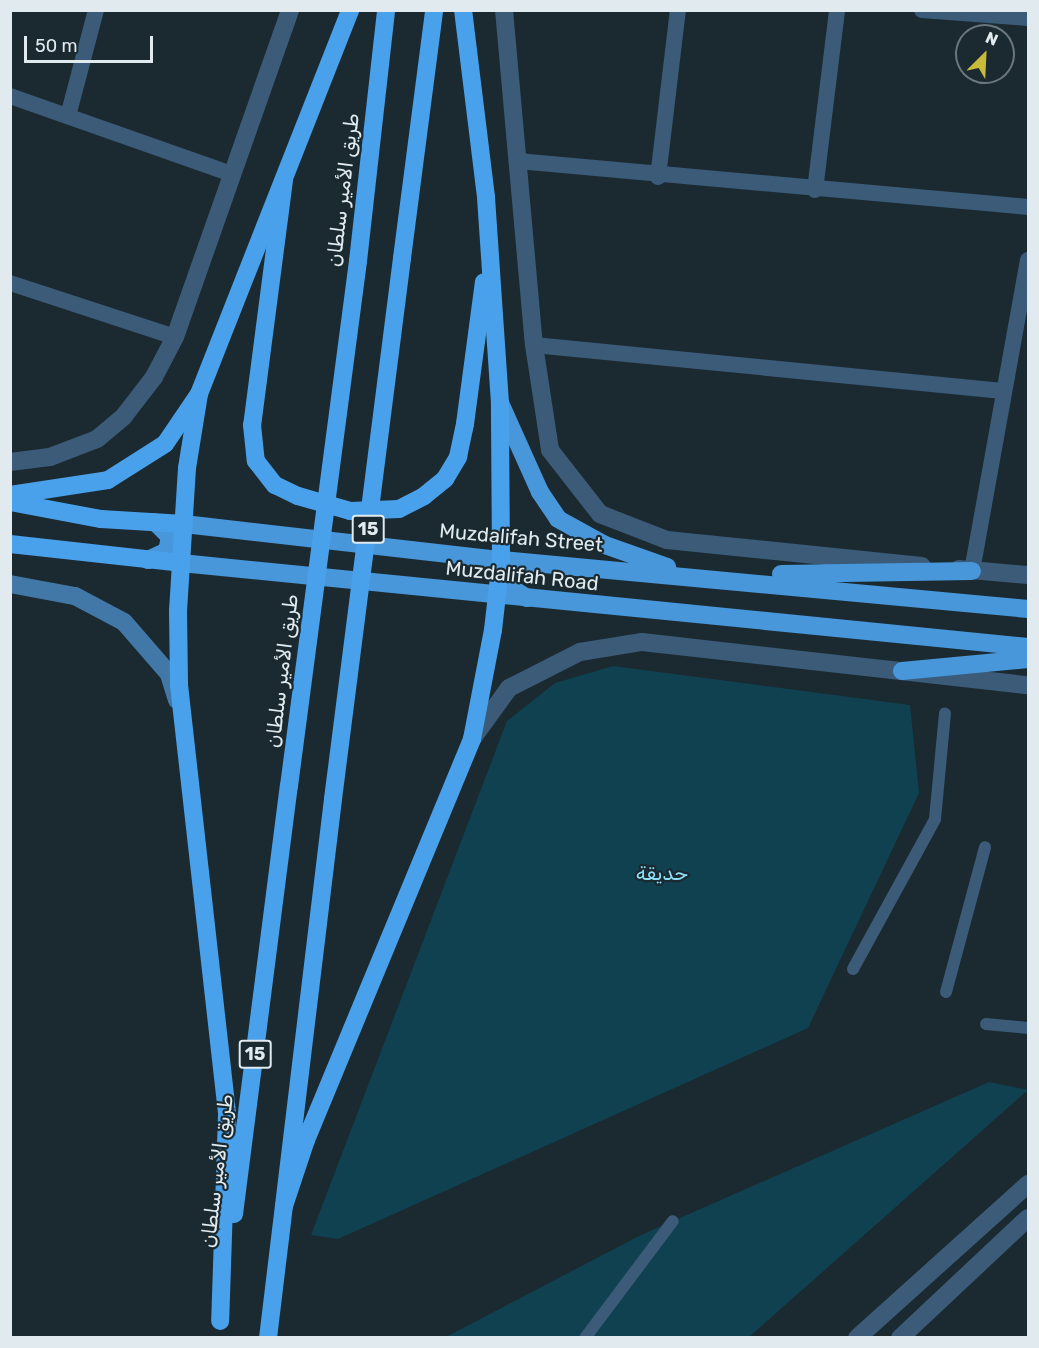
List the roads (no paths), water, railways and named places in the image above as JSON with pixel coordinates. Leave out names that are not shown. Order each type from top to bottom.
[{"type":"highway","points":[[10,495],[108,480],[165,444],[199,394],[350,10]]},
{"type":"highway","name":"طريق الأمير سلطان","points":[[219,1329],[358,261],[386,10]]},
{"type":"highway","name":"15","points":[[268,1338],[333,799],[434,10]]},
{"type":"highway","points":[[284,1206],[306,1140],[472,739],[493,630],[494,596],[501,560],[500,403],[489,241],[463,10]]},
{"type":"highway","points":[[284,180],[255,382],[252,425],[256,461],[275,485],[298,496],[350,511],[399,509],[424,496],[445,479],[459,457],[489,241]]},
{"type":"highway","points":[[199,394],[181,563],[180,710],[227,1115],[219,1329]]},
{"type":"highway","points":[[500,403],[540,492],[558,519],[605,544],[688,574],[972,571]]},
{"type":"highway","name":"Muzdalifah Street","points":[[10,502],[101,519],[184,524],[501,560],[688,574],[1029,609]]},
{"type":"highway","points":[[148,560],[167,551],[170,537],[155,522]]},
{"type":"highway","name":"Muzdalifah Road","points":[[10,544],[494,596],[1029,647]]},
{"type":"highway","points":[[529,599],[508,586],[510,569],[533,562]]},
{"type":"highway","points":[[902,671],[1029,659]]},
{"type":"main road","points":[[10,584],[75,596],[124,622],[169,674],[180,710]]},
{"type":"street","points":[[68,116],[96,10]]},
{"type":"street","points":[[10,462],[50,457],[97,439],[124,416],[154,377],[175,338],[290,10]]},
{"type":"street","points":[[504,10],[534,345],[549,450],[600,514],[667,540],[1029,575]]},
{"type":"street","points":[[658,177],[678,10]]},
{"type":"street","points":[[815,190],[837,10]]},
{"type":"street","points":[[922,10],[1029,18]]},
{"type":"street","points":[[10,96],[232,174]]},
{"type":"street","points":[[518,161],[658,177],[1029,207]]},
{"type":"street","points":[[972,571],[1003,391],[1029,260]]},
{"type":"street","points":[[10,284],[175,338]]},
{"type":"street","points":[[534,345],[1003,391]]},
{"type":"street","points":[[472,739],[509,688],[580,652],[642,642],[1029,685]]},
{"type":"street","points":[[853,969],[935,819],[945,713]]},
{"type":"street","points":[[946,992],[985,847]]},
{"type":"street","points":[[986,1024],[1029,1028]]},
{"type":"street","points":[[857,1338],[1029,1185]]},
{"type":"street","points":[[900,1338],[1029,1218]]},
{"type":"street","points":[[585,1338],[673,1221]]},
{"type":"park label","name":"حديقة","points":[[662,873]]}]
